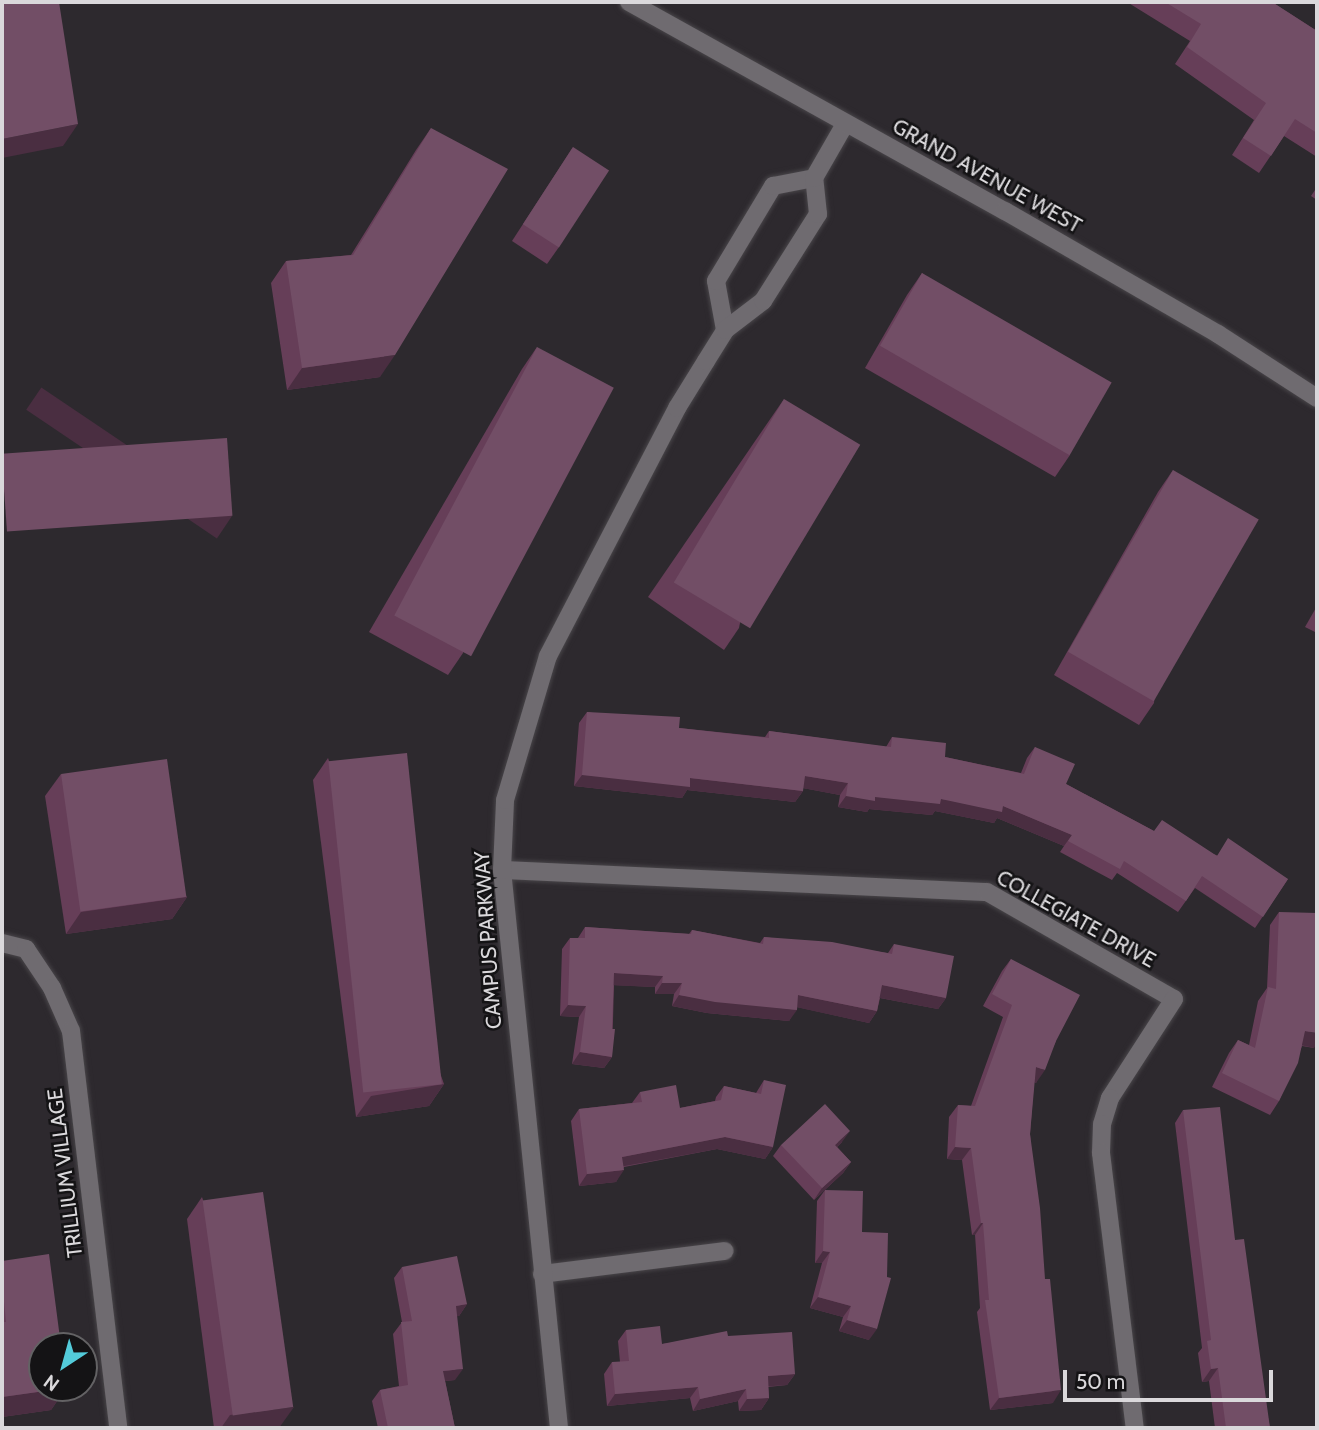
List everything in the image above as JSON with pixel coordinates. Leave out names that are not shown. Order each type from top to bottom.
[{"type":"street","name":"GRAND AVENUE WEST","points":[[629,2],[1005,211],[1194,320],[1317,398]]},
{"type":"street","points":[[725,330],[716,281],[773,186],[814,178],[845,124]]},
{"type":"street","name":"CAMPUS PARKWAY","points":[[559,1428],[541,1274],[502,870],[505,800],[548,656],[677,408],[725,330],[763,302],[818,215],[814,178]]},
{"type":"street","name":"COLLEGIATE DRIVE","points":[[502,870],[549,870],[987,892],[1174,999],[1110,1098],[1102,1124],[1101,1153],[1135,1428]]},
{"type":"street","name":"TRILLIUM VILLAGE","points":[[2,943],[26,949],[52,988],[71,1031],[118,1428]]},
{"type":"street","points":[[541,1274],[725,1251]]},
{"type":"building","points":[[2,2],[59,2],[78,124],[2,139]]},
{"type":"building","points":[[1165,2],[1272,2],[1317,31],[1317,133],[1295,119],[1271,156],[1243,138],[1266,103],[1187,47],[1201,24]]},
{"type":"building","points":[[431,128],[508,169],[395,355],[302,368],[286,261],[353,255]]},
{"type":"building","points":[[573,147],[609,170],[559,248],[523,224]]},
{"type":"building","points":[[922,273],[1112,382],[1070,455],[880,346]]},
{"type":"building","points":[[537,347],[614,388],[471,656],[394,615]]},
{"type":"building","points":[[784,399],[860,445],[750,628],[674,582]]},
{"type":"building","points":[[227,438],[232,516],[7,532],[2,454]]},
{"type":"building","points":[[1173,470],[1259,520],[1154,701],[1068,652]]},
{"type":"building","points":[[587,712],[680,717],[679,728],[769,738],[769,731],[891,747],[892,737],[946,743],[945,757],[1024,774],[1035,747],[1075,764],[1066,784],[1154,831],[1162,820],[1217,856],[1228,838],[1288,879],[1263,917],[1202,876],[1186,901],[1124,861],[1120,869],[1068,841],[1072,835],[1003,806],[1002,812],[941,799],[940,804],[875,797],[875,801],[846,796],[848,783],[805,776],[803,791],[690,778],[690,787],[582,775]]},
{"type":"building","points":[[407,753],[442,1084],[363,1092],[328,761]]},
{"type":"building","points":[[167,759],[186,897],[80,912],[61,774]]},
{"type":"building","points":[[1279,912],[1317,913],[1317,1033],[1305,1031],[1298,1063],[1279,1101],[1222,1073],[1238,1040],[1255,1048],[1268,987],[1276,989]]},
{"type":"building","points":[[585,927],[691,934],[692,930],[763,944],[764,937],[832,942],[892,954],[894,944],[954,956],[946,998],[882,985],[877,1011],[798,995],[797,1010],[715,1002],[679,995],[682,983],[662,983],[663,976],[614,973],[612,1029],[615,1029],[612,1057],[580,1052],[586,1006],[568,1005],[570,938],[585,938]]},
{"type":"building","points":[[1011,959],[1080,995],[1056,1041],[1045,1070],[1036,1067],[1030,1134],[1040,1208],[1045,1279],[1050,1279],[1061,1390],[999,1398],[985,1300],[989,1300],[983,1223],[971,1148],[955,1147],[958,1105],[975,1106],[1012,1005],[992,994]]},
{"type":"building","points":[[764,1080],[786,1085],[773,1147],[725,1137],[622,1157],[624,1170],[587,1174],[579,1109],[642,1102],[640,1092],[676,1085],[680,1108],[721,1100],[724,1086],[761,1094]]},
{"type":"building","points":[[825,1104],[850,1131],[835,1145],[851,1162],[822,1188],[781,1145]]},
{"type":"building","points":[[1220,1107],[1235,1240],[1244,1239],[1270,1428],[1226,1428],[1218,1368],[1211,1369],[1207,1341],[1211,1340],[1183,1110]]},
{"type":"building","points":[[825,1190],[863,1191],[862,1232],[888,1233],[887,1277],[891,1278],[877,1329],[847,1320],[851,1306],[818,1297],[830,1252],[823,1251]]},
{"type":"building","points":[[263,1192],[293,1407],[233,1415],[203,1200]]},
{"type":"building","points":[[49,1254],[59,1332],[28,1332],[28,1393],[2,1397],[2,1322],[6,1322],[2,1261]]},
{"type":"building","points":[[457,1256],[467,1304],[456,1306],[463,1369],[443,1371],[455,1428],[388,1428],[380,1390],[408,1385],[401,1322],[412,1321],[402,1267]]},
{"type":"building","points":[[660,1326],[662,1344],[727,1331],[728,1336],[792,1332],[795,1374],[768,1376],[769,1398],[747,1399],[746,1389],[700,1399],[698,1387],[615,1394],[612,1362],[629,1361],[626,1330]]}]
